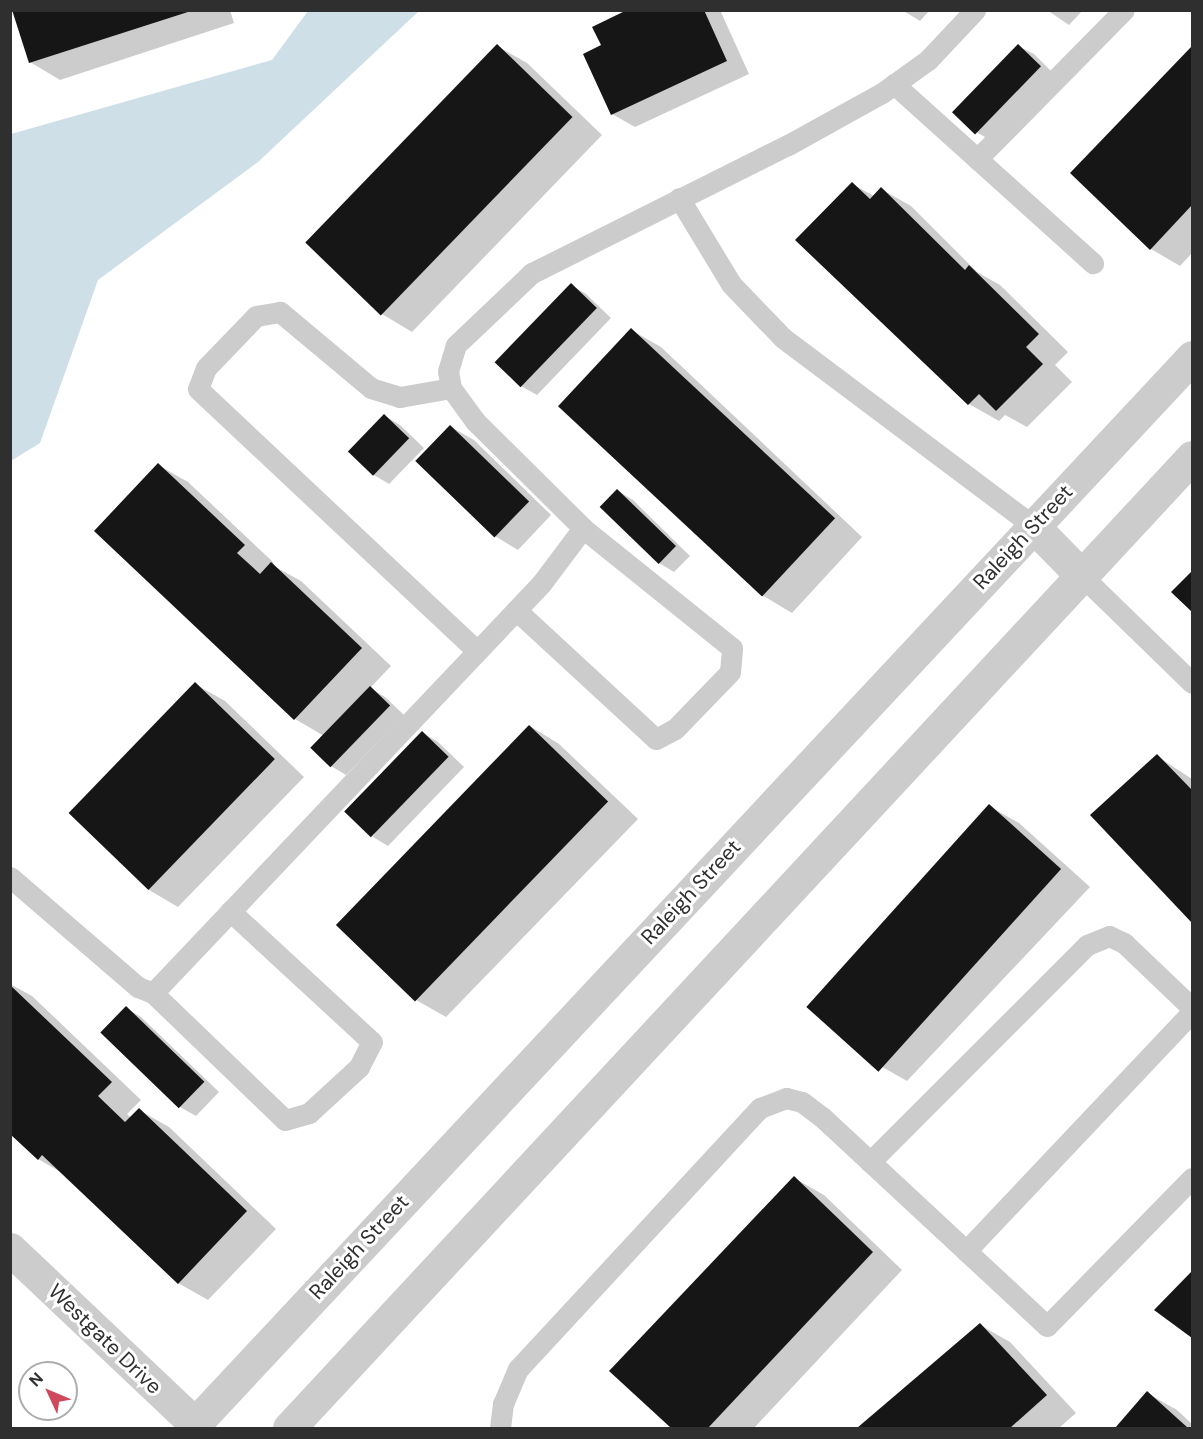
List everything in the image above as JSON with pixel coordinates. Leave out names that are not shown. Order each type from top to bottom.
[{"type":"street","name":"Raleigh Street","points":[[195,1427],[1192,357]]},
{"type":"street","points":[[289,1428],[1192,458]]},
{"type":"street","points":[[1033,526],[1081,575]]},
{"type":"street","name":"Westgate Drive","points":[[10,1249],[195,1427]]},
{"type":"lane","points":[[516,610],[656,739],[675,729],[730,672],[732,648],[583,528],[475,421],[451,388],[448,371],[456,345],[532,273],[788,145],[894,84],[928,60],[975,10]]},
{"type":"lane","points":[[977,159],[1124,10]]},
{"type":"lane","points":[[894,84],[1093,263]]},
{"type":"lane","points":[[679,198],[731,284],[783,338],[1033,526]]},
{"type":"lane","points":[[451,388],[400,397],[370,388],[280,312],[256,316],[206,368],[198,389],[477,651]]},
{"type":"lane","points":[[153,993],[542,584],[583,528]]},
{"type":"lane","points":[[1081,575],[1192,683]]},
{"type":"lane","points":[[10,877],[138,987],[153,993],[285,1120],[309,1113],[359,1067],[372,1042],[230,911]]},
{"type":"lane","points":[[870,1162],[1086,945],[1109,936],[1124,943],[1192,1010],[966,1251]]},
{"type":"lane","points":[[500,1428],[504,1404],[518,1369],[760,1108],[786,1098],[802,1102],[1047,1326],[1192,1178]]},
{"type":"shaded area","points":[[308,11],[419,11],[258,162],[98,280],[40,443],[11,461],[11,134],[272,60]]},
{"type":"building","points":[[12,10],[191,10],[191,11],[29,63]]},
{"type":"building","points":[[627,10],[704,10],[727,61],[611,115],[583,54],[601,45],[592,27]]},
{"type":"building","points":[[497,44],[573,117],[381,315],[305,243]]},
{"type":"building","points":[[1018,44],[1041,66],[975,135],[952,112]]},
{"type":"building","points":[[1192,46],[1192,205],[1150,250],[1070,173]]},
{"type":"building","points":[[852,182],[870,199],[881,187],[965,270],[969,265],[1039,334],[1026,347],[1043,364],[996,411],[979,394],[968,405],[795,240]]},
{"type":"building","points":[[571,283],[597,308],[520,387],[495,362]]},
{"type":"building","points":[[631,328],[835,518],[762,597],[558,406]]},
{"type":"building","points":[[384,414],[409,438],[373,476],[348,451]]},
{"type":"building","points":[[450,425],[529,501],[494,537],[415,461]]},
{"type":"building","points":[[158,463],[245,545],[237,553],[260,574],[271,562],[362,648],[294,720],[94,531]]},
{"type":"building","points":[[617,489],[676,546],[659,564],[600,507]]},
{"type":"building","points":[[1192,571],[1192,612],[1171,592]]},
{"type":"building","points":[[195,682],[275,759],[148,890],[69,813]]},
{"type":"building","points":[[370,686],[390,705],[330,767],[310,748]]},
{"type":"building","points":[[529,725],[608,801],[415,1001],[336,925]]},
{"type":"building","points":[[422,731],[449,757],[371,837],[344,812]]},
{"type":"building","points":[[1157,754],[1192,790],[1192,923],[1090,815]]},
{"type":"building","points":[[989,804],[1061,869],[878,1072],[806,1007]]},
{"type":"building","points":[[10,985],[112,1082],[98,1096],[125,1122],[139,1108],[247,1211],[178,1284],[42,1155],[38,1160],[10,1134]]},
{"type":"building","points":[[126,1006],[204,1082],[179,1108],[100,1033]]},
{"type":"building","points":[[794,1176],[873,1252],[708,1428],[671,1428],[609,1371]]},
{"type":"building","points":[[1192,1271],[1192,1338],[1154,1310]]},
{"type":"building","points":[[980,1323],[1047,1395],[1010,1428],[857,1428]]},
{"type":"building","points":[[1147,1391],[1188,1428],[1115,1428]]}]
